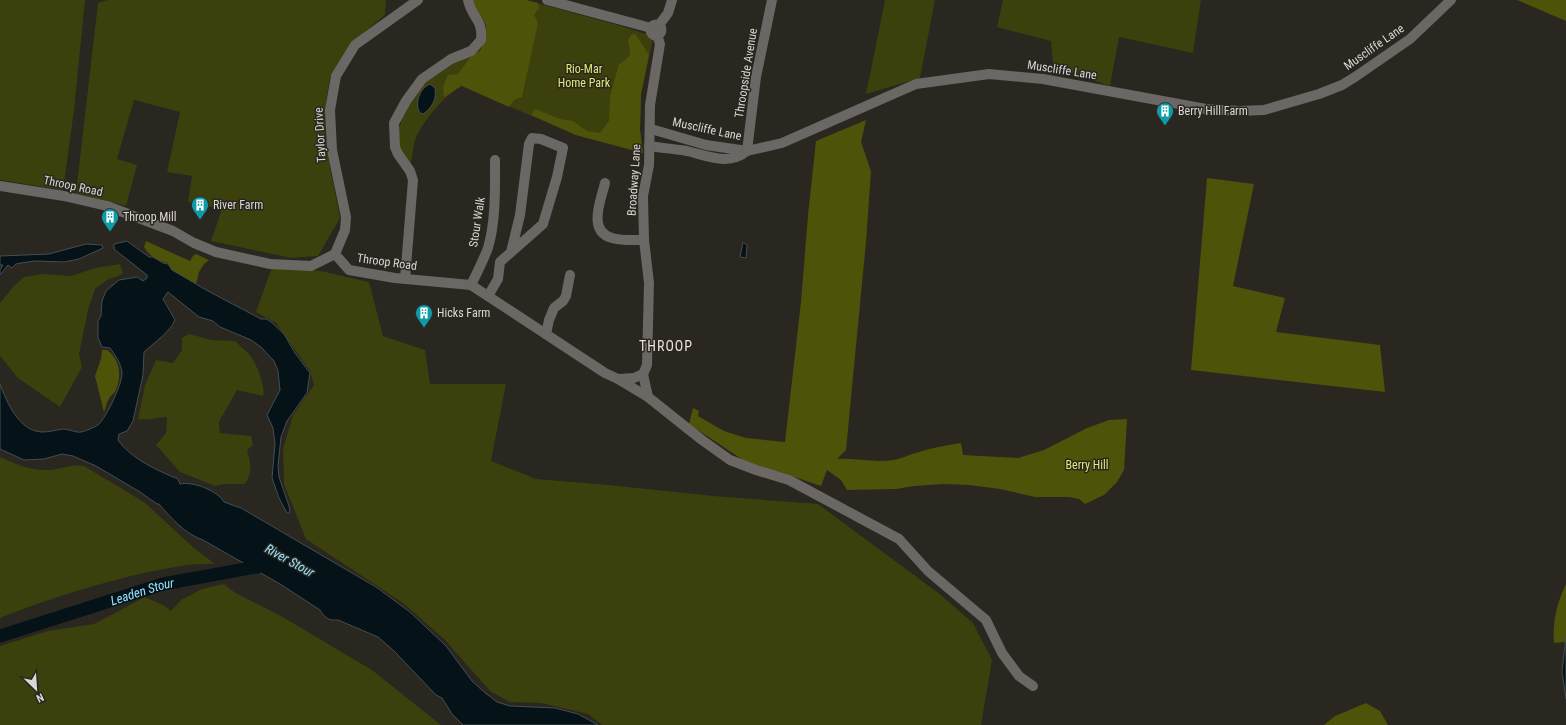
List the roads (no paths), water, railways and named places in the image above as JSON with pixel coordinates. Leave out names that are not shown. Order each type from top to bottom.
[{"type":"street","name":"Taylor Drive","points":[[335,254],[345,230],[346,217],[332,150],[330,110],[336,76],[356,45],[418,0]]},
{"type":"street","points":[[405,278],[413,180],[410,171],[395,147],[394,123],[406,101],[422,79],[451,59],[471,51],[481,40],[482,28],[478,19],[470,9],[468,0]]},
{"type":"street","points":[[547,0],[656,30],[668,13],[672,0]]},
{"type":"street","name":"Throopside Avenue","points":[[747,151],[756,77],[772,0]]},
{"type":"street","name":"Muscliffe Lane","points":[[650,129],[706,144],[747,151],[782,143],[916,84],[989,74],[1043,79],[1206,109],[1240,111],[1273,108],[1319,94],[1355,77],[1410,39],[1450,0]]},
{"type":"street","name":"Broadway Lane","points":[[643,374],[647,365],[649,283],[644,240],[643,196],[649,165],[650,105],[660,44],[656,30]]},
{"type":"street","points":[[488,296],[498,280],[500,262],[543,224],[557,178],[563,148],[542,139],[532,138],[530,144],[520,215],[511,252]]},
{"type":"street","points":[[649,146],[686,151],[726,160],[741,156],[747,151]]},
{"type":"street","name":"Stour Walk","points":[[471,285],[483,261],[488,246],[494,212],[495,160]]},
{"type":"street","points":[[604,183],[597,219],[600,231],[613,238],[644,240]]},
{"type":"street","name":"Throop Road","points":[[0,186],[64,196],[107,206],[173,231],[194,243],[216,252],[270,264],[311,266],[335,254],[350,270],[395,278],[471,285],[605,373],[648,397],[730,460],[789,480],[899,539],[928,571],[962,598],[986,620],[1002,653],[1019,676],[1033,686]]},
{"type":"street","points":[[546,334],[549,320],[554,308],[563,301],[566,296],[570,275]]},
{"type":"street","points":[[618,379],[634,378],[643,374],[648,397]]},
{"type":"water","points":[[430,84],[435,88],[435,96],[429,109],[423,114],[420,113],[418,109],[418,100],[423,89]]},
{"type":"water","name":"River Stour","points":[[127,241],[149,257],[153,257],[163,263],[168,264],[172,270],[208,291],[261,319],[270,321],[284,334],[295,353],[310,373],[307,393],[287,421],[281,437],[278,466],[279,477],[289,506],[290,513],[287,513],[279,498],[272,478],[275,444],[273,428],[267,415],[280,390],[278,371],[274,361],[261,347],[251,340],[220,327],[213,321],[199,317],[168,292],[163,299],[175,320],[166,333],[144,352],[143,375],[133,421],[127,431],[119,434],[118,440],[123,447],[145,463],[178,479],[180,484],[185,483],[198,485],[211,491],[224,502],[241,508],[376,587],[410,612],[446,646],[472,681],[497,702],[510,706],[555,708],[578,714],[598,725],[463,725],[452,714],[442,698],[436,695],[394,651],[378,637],[338,620],[328,618],[320,610],[280,584],[190,534],[173,520],[159,504],[140,492],[96,466],[73,456],[62,454],[44,459],[24,460],[0,449],[0,384],[15,415],[27,427],[34,430],[45,432],[63,429],[81,432],[98,425],[105,415],[117,392],[122,377],[122,372],[119,362],[110,348],[102,347],[98,338],[98,321],[101,316],[102,301],[106,291],[119,280],[137,277],[143,281],[147,278],[147,275],[114,249],[114,244]]},
{"type":"water","points":[[743,242],[747,245],[746,258],[740,257]]},
{"type":"water","points":[[86,244],[102,245],[103,248],[79,259],[64,262],[35,261],[16,264],[12,268],[8,265],[0,275],[0,270],[3,265],[0,265],[0,256],[49,254]]},
{"type":"water","points":[[1566,637],[1566,699],[1562,672]]},
{"type":"waterway","name":"Leaden Stour","points":[[0,636],[163,584],[267,565]]},
{"type":"place","name":"Berry Hill Farm","points":[[1165,126]]},
{"type":"place","name":"River Farm","points":[[200,220]]},
{"type":"place","name":"Throop Mill","points":[[110,232]]},
{"type":"place","name":"Hicks Farm","points":[[424,328]]},
{"type":"district","name":"THROOP","points":[[666,346]]},
{"type":"park label","name":"Rio-Mar Home Park","points":[[584,76]]},
{"type":"park label","name":"Berry Hill","points":[[1087,465]]}]
